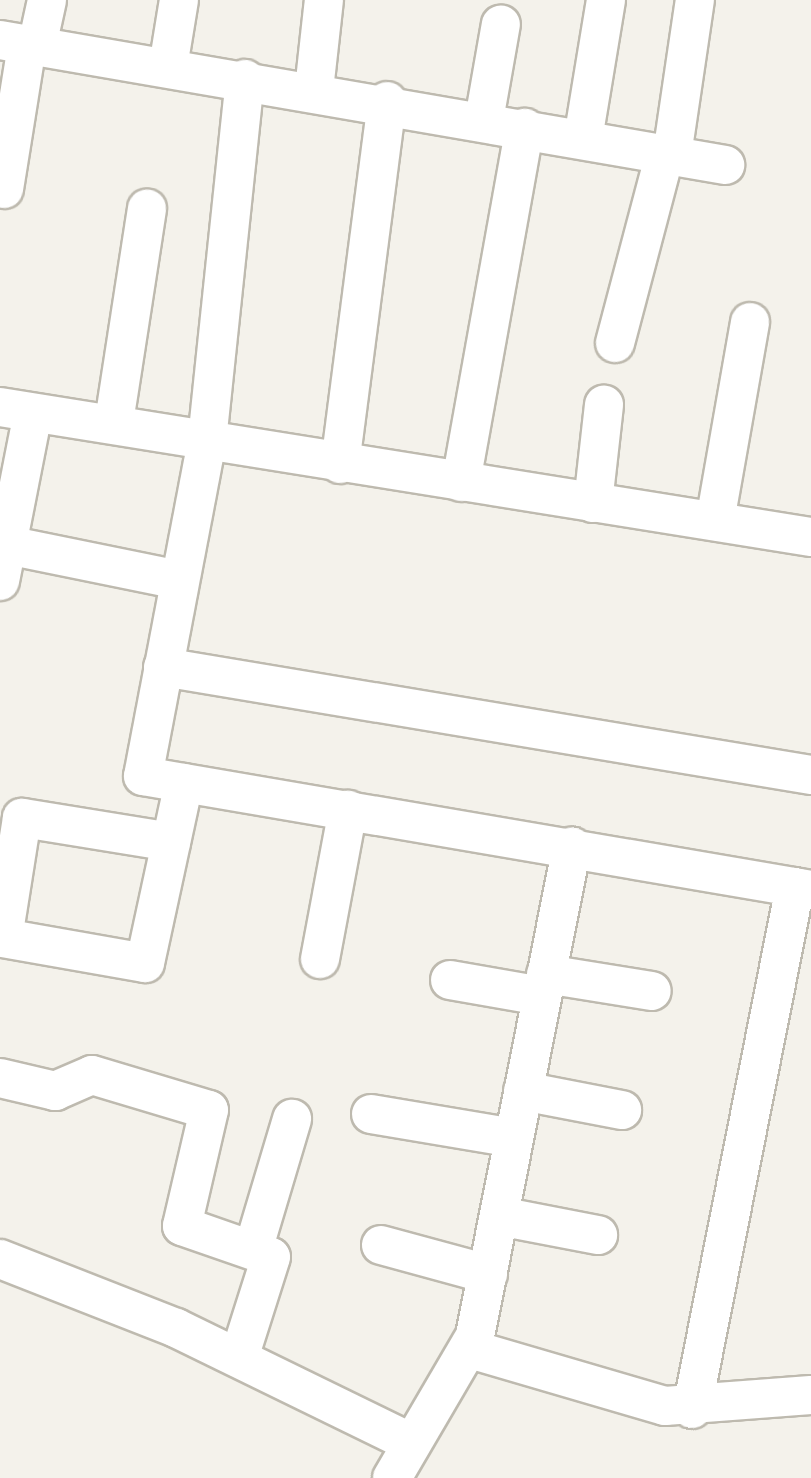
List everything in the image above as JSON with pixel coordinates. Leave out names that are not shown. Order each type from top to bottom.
[{"type":"street","points":[[4,189],[21,44],[47,0]]},
{"type":"street","points":[[168,67],[178,0]]},
{"type":"street","points":[[314,90],[324,0]]},
{"type":"street","points":[[584,139],[606,0]]},
{"type":"street","points":[[615,343],[668,154],[695,0]]},
{"type":"street","points":[[484,120],[500,24]]},
{"type":"street","points":[[21,44],[387,101],[725,165]]},
{"type":"street","points":[[245,79],[207,441],[143,776],[803,889],[692,1409]]},
{"type":"street","points":[[340,464],[387,101]]},
{"type":"street","points":[[461,482],[525,128]]},
{"type":"street","points":[[114,422],[147,208]]},
{"type":"street","points":[[715,522],[750,322]]},
{"type":"street","points":[[593,503],[604,405]]},
{"type":"street","points":[[180,580],[2,569],[16,410],[114,422],[340,464],[811,537]]},
{"type":"street","points":[[163,667],[811,775]]},
{"type":"street","points":[[171,842],[22,818],[3,938],[145,964],[184,783]]},
{"type":"street","points":[[320,959],[348,810]]},
{"type":"street","points":[[392,1478],[410,1442],[470,1349],[572,847]]},
{"type":"street","points":[[450,980],[652,991]]},
{"type":"street","points":[[0,1078],[56,1091],[92,1075],[209,1110],[182,1226],[271,1257],[239,1358]]},
{"type":"street","points":[[524,1091],[622,1110]]},
{"type":"street","points":[[371,1114],[514,1138]]},
{"type":"street","points":[[253,1250],[292,1119]]},
{"type":"street","points":[[499,1216],[598,1235]]},
{"type":"street","points":[[380,1245],[488,1274]]},
{"type":"street","points":[[0,1259],[239,1358],[410,1442]]},
{"type":"street","points":[[470,1349],[692,1409],[811,1395]]}]
